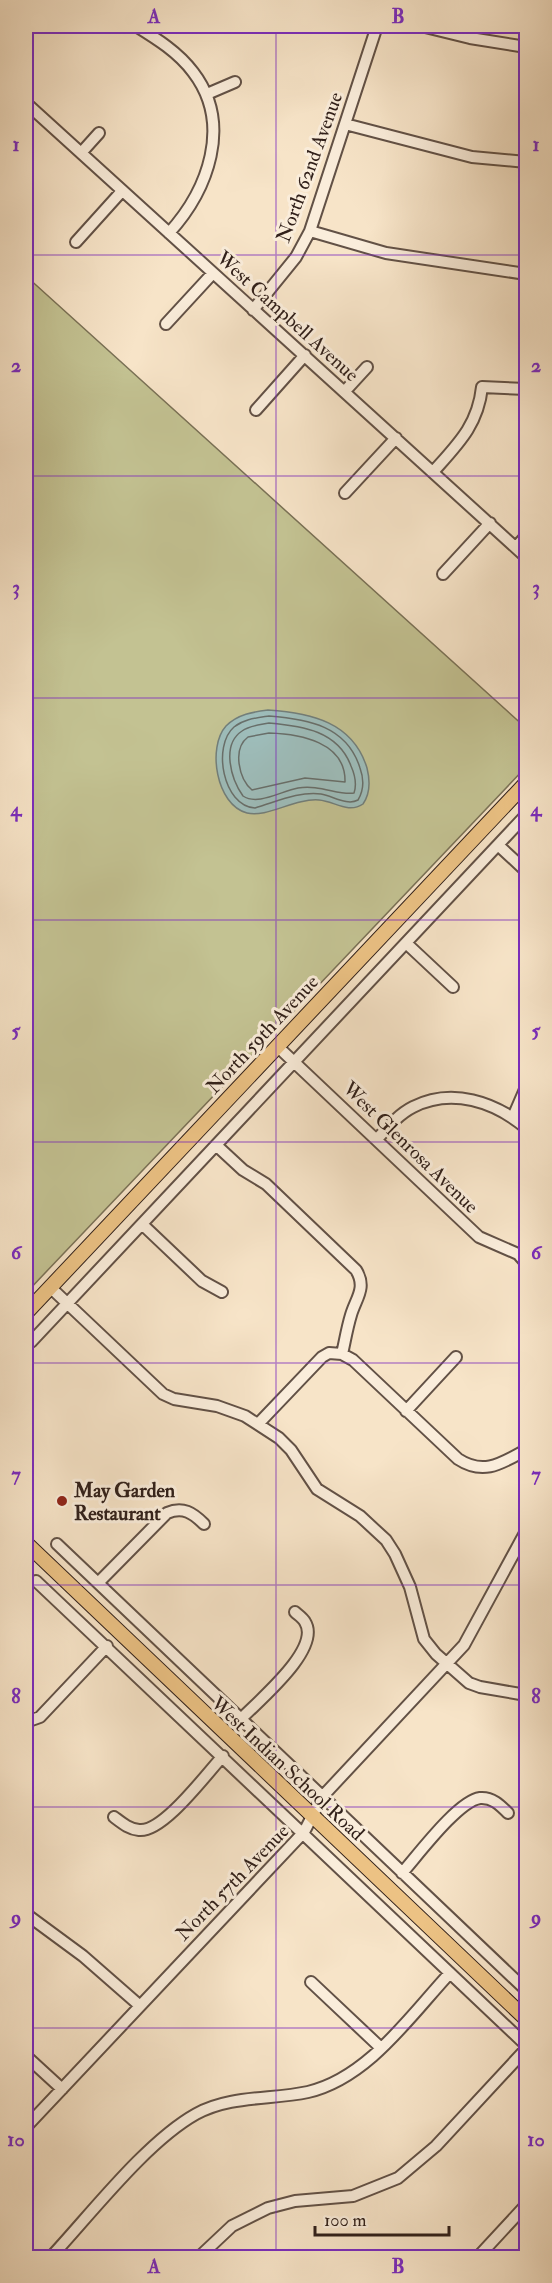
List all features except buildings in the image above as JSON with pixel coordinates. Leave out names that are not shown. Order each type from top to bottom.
[{"type":"main road","name":"North 59th Avenue","points":[[26,1313],[526,783]]},
{"type":"main road","name":"West Indian School Road","points":[[26,1543],[311,1817],[526,2019]]},
{"type":"street","points":[[136,26],[177,54],[194,73],[207,94],[213,135],[206,179],[195,202],[169,233]]},
{"type":"street","name":"North 62nd Avenue","points":[[253,310],[296,257],[310,231],[377,26]]},
{"type":"street","points":[[421,26],[470,38],[526,47]]},
{"type":"street","points":[[207,94],[235,82]]},
{"type":"street","name":"West Campbell Avenue","points":[[27,107],[345,391],[526,557]]},
{"type":"street","points":[[345,124],[472,157],[526,162]]},
{"type":"street","points":[[81,153],[99,134]]},
{"type":"street","points":[[76,242],[122,191]]},
{"type":"street","points":[[310,231],[386,253],[526,274]]},
{"type":"street","points":[[166,324],[213,273]]},
{"type":"street","points":[[256,410],[305,355]]},
{"type":"street","points":[[345,391],[367,367]]},
{"type":"street","points":[[433,472],[469,428],[479,409],[482,387],[526,389]]},
{"type":"street","points":[[345,493],[396,438]]},
{"type":"street","points":[[442,574],[490,523]]},
{"type":"street","points":[[516,547],[526,536]]},
{"type":"street","points":[[31,1342],[526,815]]},
{"type":"street","points":[[498,845],[526,871]]},
{"type":"street","points":[[406,943],[453,987]]},
{"type":"street","name":"West Glenrosa Avenue","points":[[278,1046],[378,1138],[479,1237],[518,1254],[526,1263]]},
{"type":"street","points":[[513,1117],[526,1087]]},
{"type":"street","points":[[378,1138],[411,1107],[444,1098],[477,1099],[513,1117],[526,1128]]},
{"type":"street","points":[[216,1145],[243,1170],[266,1184],[356,1269],[360,1276],[361,1293],[352,1311],[342,1354]]},
{"type":"street","points":[[142,1224],[202,1281],[222,1292]]},
{"type":"street","points":[[50,1287],[164,1394],[174,1399],[217,1406],[259,1423],[291,1450],[317,1489],[360,1516],[386,1540],[396,1554],[410,1587],[424,1638],[447,1664],[469,1683],[480,1688],[526,1695]]},
{"type":"street","points":[[259,1423],[322,1357],[329,1353],[342,1354],[353,1360],[458,1459],[472,1468],[488,1468],[526,1450]]},
{"type":"street","points":[[406,1411],[456,1357]]},
{"type":"street","points":[[98,1583],[167,1513],[174,1510],[191,1512],[204,1524]]},
{"type":"street","name":"North 57th Avenue","points":[[26,2127],[304,1832],[322,1797],[470,1637],[526,1531]]},
{"type":"street","name":"West Indian School Road","points":[[57,1545],[526,1990]]},
{"type":"street","name":"West Indian School Road","points":[[36,1581],[304,1832],[526,2047]]},
{"type":"street","points":[[240,1720],[306,1648],[308,1632],[305,1622],[294,1612]]},
{"type":"street","points":[[26,1722],[40,1717],[106,1646]]},
{"type":"street","points":[[114,1817],[128,1827],[142,1831],[160,1825],[223,1756]]},
{"type":"street","points":[[402,1873],[467,1804],[482,1798],[489,1799],[508,1813]]},
{"type":"street","points":[[26,1914],[83,1956],[139,2005]]},
{"type":"street","points":[[50,2258],[154,2145],[197,2113],[233,2101],[298,2094],[332,2084],[381,2048],[450,1973]]},
{"type":"street","points":[[311,1982],[381,2048]]},
{"type":"street","points":[[198,2258],[232,2226],[268,2208],[296,2201],[352,2196],[398,2178],[436,2146],[526,2047]]},
{"type":"street","points":[[26,2056],[62,2089]]},
{"type":"street","points":[[477,2258],[526,2205]]},
{"type":"shaded area","points":[[26,276],[526,728],[526,767],[26,1293]]},
{"type":"water","points":[[268,710],[315,718],[341,730],[352,740],[360,752],[368,773],[368,791],[363,804],[352,808],[325,801],[310,800],[255,814],[236,808],[228,799],[218,774],[216,761],[220,735],[226,726],[241,716]]},
{"type":"place","name":"May Garden Restaurant","points":[[62,1501]]}]
